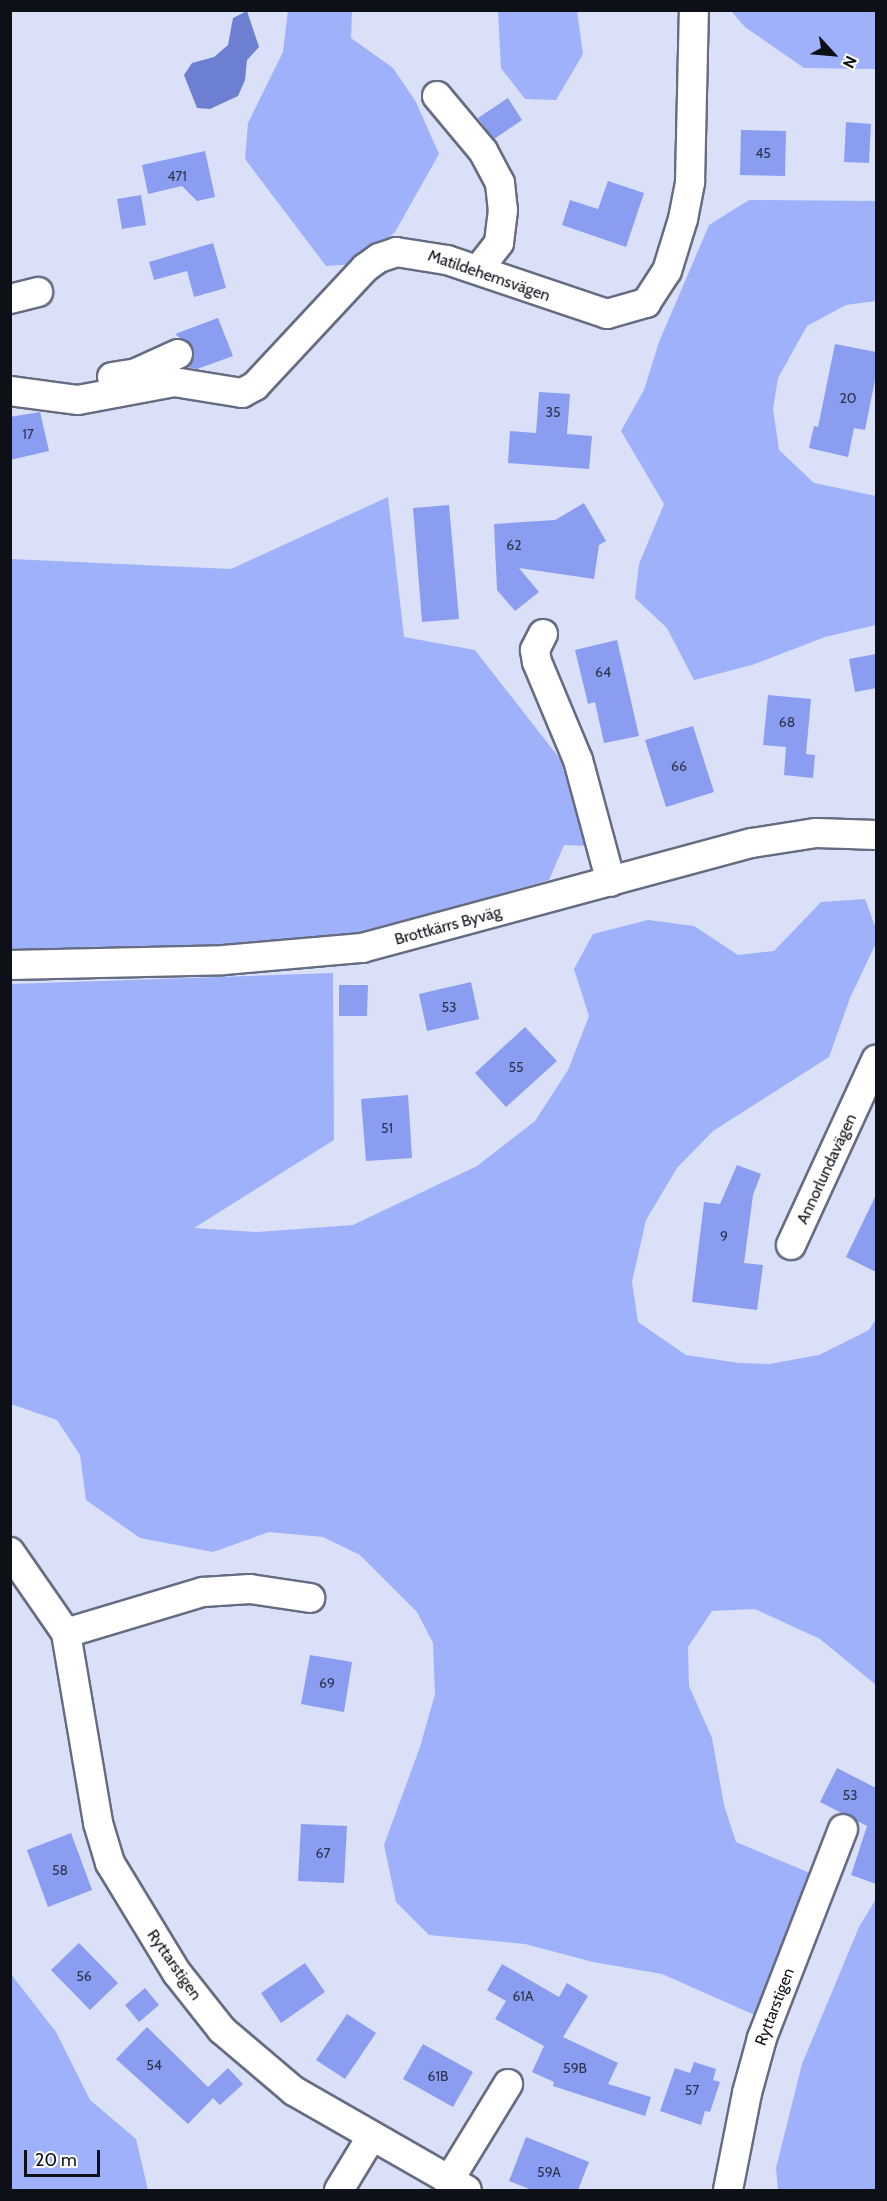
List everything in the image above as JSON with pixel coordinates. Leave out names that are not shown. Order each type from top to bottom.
[{"type":"street","name":"Matildehemsvägen","points":[[12,385],[78,400],[174,382],[242,393],[255,387],[379,258],[396,252],[420,253],[478,270],[607,314],[646,303],[658,290],[683,219],[690,182],[694,10]]},
{"type":"street","points":[[437,96],[483,151],[500,183],[503,210],[500,243],[478,270]]},
{"type":"street","points":[[10,299],[38,292]]},
{"type":"street","points":[[51,395],[58,386],[136,373],[178,354]]},
{"type":"street","points":[[543,634],[535,650],[537,662],[578,760],[611,882]]},
{"type":"street","name":"Brottkärrs Byväg","points":[[10,966],[224,960],[352,949],[790,835],[876,835]]},
{"type":"street","name":"Annorlundavägen","points":[[791,1245],[876,1060]]},
{"type":"street","name":"Ryttarstigen","points":[[10,1552],[66,1634],[98,1823],[110,1863],[134,1908],[177,1973],[222,2030],[294,2091],[370,2139],[458,2186],[508,2084]]},
{"type":"street","points":[[66,1634],[203,1592],[250,1589],[310,1598]]},
{"type":"street","name":"Ryttarstigen","points":[[728,2190],[747,2093],[762,2038],[843,1829]]},
{"type":"street","points":[[339,2190],[370,2139]]},
{"type":"shaded area","points":[[288,10],[352,11],[351,38],[393,68],[416,102],[439,154],[395,232],[357,264],[326,266],[245,159],[248,123],[283,52]]},
{"type":"shaded area","points":[[247,11],[259,47],[247,60],[245,80],[238,96],[210,109],[197,108],[184,75],[192,63],[214,57],[228,45],[233,18]]},
{"type":"shaded area","points":[[498,11],[577,11],[583,54],[556,100],[525,99],[501,68]]},
{"type":"shaded area","points":[[731,11],[876,11],[876,69],[804,68],[745,27]]},
{"type":"shaded area","points":[[749,200],[876,201],[876,301],[846,305],[807,326],[778,378],[773,409],[779,450],[814,483],[876,496],[876,625],[825,637],[752,665],[694,680],[667,628],[635,598],[639,564],[664,504],[621,431],[644,390],[659,342],[709,225]]},
{"type":"shaded area","points":[[388,497],[404,637],[475,650],[560,759],[587,846],[564,845],[549,880],[335,940],[11,952],[11,559],[231,569]]},
{"type":"shaded area","points":[[865,899],[876,929],[876,943],[850,998],[829,1057],[713,1131],[677,1168],[646,1220],[632,1282],[638,1322],[686,1355],[739,1363],[769,1364],[819,1355],[869,1330],[876,1319],[876,1685],[820,1639],[755,1609],[712,1611],[688,1647],[689,1686],[712,1738],[724,1805],[736,1842],[810,1873],[757,2016],[662,1974],[593,1962],[525,1944],[429,1935],[396,1902],[384,1845],[420,1747],[435,1694],[433,1643],[417,1612],[360,1555],[323,1537],[269,1532],[213,1552],[140,1538],[86,1500],[80,1455],[57,1420],[11,1404],[11,984],[333,973],[334,1140],[194,1228],[258,1232],[353,1225],[477,1166],[535,1121],[568,1070],[589,1016],[574,969],[593,934],[648,920],[694,926],[738,955],[774,951],[821,902]]},
{"type":"shaded area","points":[[876,1899],[876,2190],[778,2190],[776,2168],[802,2064],[859,1927]]},
{"type":"shaded area","points":[[10,1973],[56,2032],[90,2100],[136,2139],[148,2190],[11,2190]]},
{"type":"building","points":[[508,98],[522,120],[494,139],[478,118]]},
{"type":"building","points":[[846,122],[871,124],[869,163],[844,162]]},
{"type":"building","points":[[741,130],[786,131],[785,176],[740,175]]},
{"type":"building","points":[[205,151],[215,197],[197,201],[182,186],[148,194],[142,165]]},
{"type":"building","points":[[608,181],[644,193],[626,247],[562,225],[570,200],[598,209]]},
{"type":"building","points":[[141,195],[146,225],[122,229],[117,199]]},
{"type":"building","points":[[213,243],[226,288],[194,297],[187,271],[154,280],[149,262]]},
{"type":"building","points":[[218,318],[233,356],[197,369],[187,367],[194,356],[193,348],[175,334]]},
{"type":"building","points":[[835,344],[876,352],[876,375],[865,430],[854,428],[848,457],[809,448],[814,426],[818,427]]},
{"type":"building","points":[[539,392],[570,394],[567,434],[592,436],[589,469],[508,463],[510,431],[536,433]]},
{"type":"building","points":[[40,412],[49,451],[10,460],[10,417]]},
{"type":"building","points":[[584,503],[606,541],[599,545],[594,579],[519,568],[539,592],[515,611],[497,590],[494,524],[555,520]]},
{"type":"building","points":[[449,505],[459,619],[422,622],[413,508]]},
{"type":"building","points":[[617,640],[639,736],[604,743],[595,702],[588,704],[575,650]]},
{"type":"building","points":[[876,654],[876,688],[855,692],[849,659]]},
{"type":"building","points":[[768,695],[811,699],[806,754],[815,755],[813,778],[784,775],[786,747],[763,745]]},
{"type":"building","points":[[693,726],[714,792],[666,807],[645,740]]},
{"type":"building","points":[[471,982],[479,1019],[427,1031],[419,994]]},
{"type":"building","points":[[339,985],[368,985],[367,1016],[339,1016]]},
{"type":"building","points":[[525,1027],[557,1061],[506,1107],[475,1073]]},
{"type":"building","points":[[408,1095],[412,1158],[366,1161],[361,1099]]},
{"type":"building","points":[[737,1165],[761,1174],[753,1195],[744,1263],[763,1265],[757,1310],[692,1302],[704,1202],[720,1204]]},
{"type":"building","points":[[876,1195],[876,1272],[846,1257]]},
{"type":"building","points":[[310,1655],[352,1662],[344,1712],[301,1704]]},
{"type":"building","points":[[837,1768],[876,1788],[876,1884],[851,1875],[867,1826],[820,1802]]},
{"type":"building","points":[[301,1824],[347,1826],[344,1883],[298,1881]]},
{"type":"building","points":[[71,1833],[92,1890],[48,1907],[27,1850]]},
{"type":"building","points":[[79,1943],[118,1983],[90,2010],[51,1970]]},
{"type":"building","points":[[305,1963],[325,1992],[281,2023],[261,1993]]},
{"type":"building","points":[[502,1964],[559,1997],[567,1983],[588,1996],[563,2037],[618,2063],[608,2084],[651,2097],[645,2116],[553,2086],[554,2082],[532,2072],[544,2046],[495,2019],[506,2001],[487,1990]]},
{"type":"building","points":[[145,1988],[159,2005],[139,2022],[125,2005]]},
{"type":"building","points":[[347,2014],[376,2033],[345,2079],[316,2060]]},
{"type":"building","points":[[147,2027],[208,2087],[228,2068],[243,2084],[220,2105],[213,2098],[188,2124],[116,2059]]},
{"type":"building","points":[[423,2044],[473,2072],[453,2107],[403,2079]]},
{"type":"building","points":[[694,2062],[716,2069],[713,2080],[720,2082],[710,2112],[705,2111],[701,2125],[660,2111],[675,2068],[690,2073]]},
{"type":"building","points":[[526,2137],[589,2162],[578,2190],[532,2190],[509,2181]]}]
